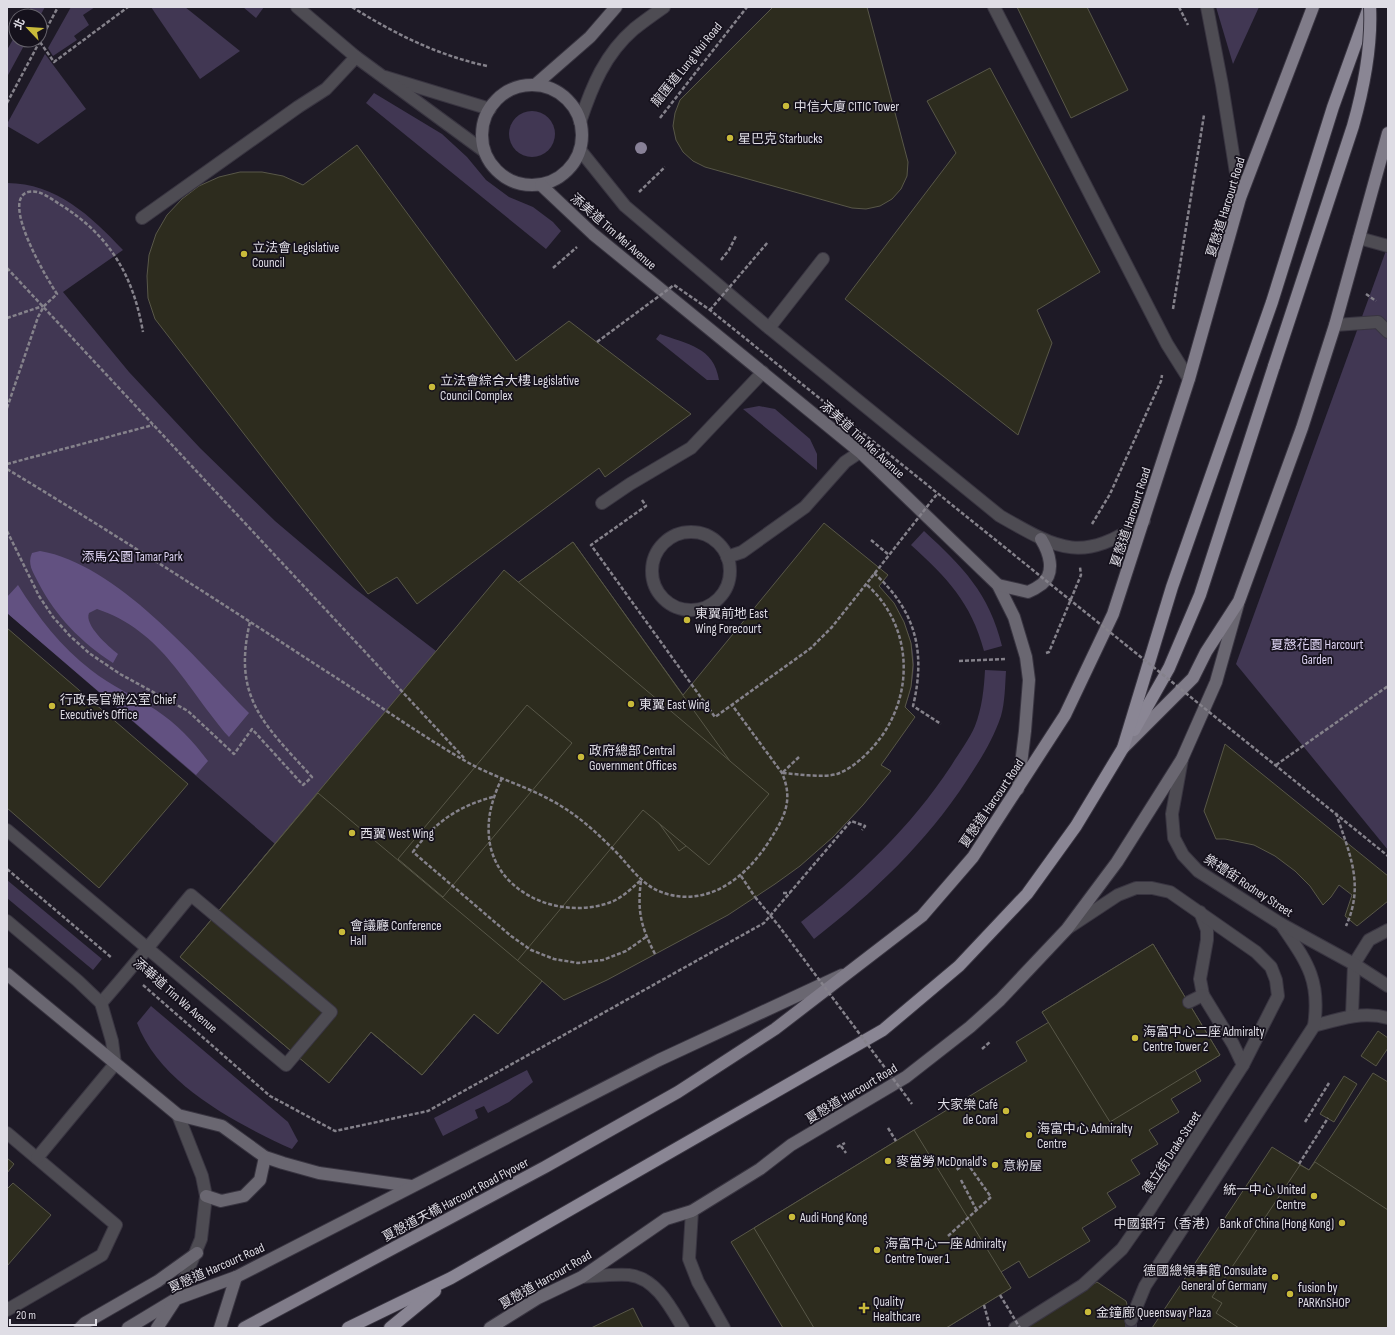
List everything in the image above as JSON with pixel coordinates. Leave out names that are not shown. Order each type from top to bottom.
[{"type":"highway","points":[[1123,748],[1169,668],[1200,595],[1351,133],[1363,91],[1370,41],[1369,7]]},
{"type":"highway","name":"夏慤道 Harcourt Road","points":[[451,1278],[883,1030],[959,966],[1027,894],[1076,826],[1123,748],[1172,587],[1272,302],[1333,107],[1369,7]]},
{"type":"highway","points":[[348,1328],[451,1278]]},
{"type":"highway","points":[[390,1328],[451,1278]]},
{"type":"main road","points":[[535,85],[550,89],[564,96],[574,108],[580,122],[582,136],[580,150],[574,162],[565,173],[554,180],[541,185],[527,185],[513,181],[501,174],[491,164],[484,150],[483,129],[490,109],[502,96],[510,91],[535,85],[590,37],[616,7]]},
{"type":"main road","name":"夏慤道 Harcourt Road","points":[[678,1092],[775,1029],[922,916],[973,857],[1018,791],[1065,715],[1113,614],[1189,379],[1240,198],[1313,7]]},
{"type":"main road","name":"夏慤道 Harcourt Road","points":[[490,1328],[538,1298],[582,1277],[666,1219],[692,1211],[760,1169],[791,1145],[906,1076],[938,1053],[1000,1000],[1068,929],[1117,862],[1182,759],[1216,682],[1239,601],[1302,428],[1335,326],[1388,133]]},
{"type":"main road","name":"添美道 Tim Mei Avenue","points":[[541,185],[593,234],[860,452],[998,585],[1014,617],[1026,657],[1029,680],[1026,730],[1018,791]]},
{"type":"main road","points":[[998,585],[1028,592],[1044,583],[1051,566],[1047,549],[1041,540]]},
{"type":"main road","name":"夏慤道 Harcourt Road","points":[[1123,748],[1193,678],[1206,652],[1239,601]]},
{"type":"main road","name":"夏慤道 Harcourt Road","points":[[128,1328],[176,1299],[236,1277],[659,1060],[855,969]]},
{"type":"main road","points":[[7,974],[115,1064],[178,1114],[222,1126],[265,1157],[319,1173],[411,1186]]},
{"type":"main road","name":"夏慤道天橋 Harcourt Road Flyover","points":[[244,1328],[538,1171],[678,1092]]},
{"type":"main road","points":[[206,1196],[221,1201],[244,1196],[260,1180],[265,1157]]},
{"type":"main road","points":[[80,1328],[85,1323],[158,1281],[197,1253]]},
{"type":"main road","points":[[220,1328],[236,1277]]},
{"type":"main road","points":[[157,1328],[176,1299]]},
{"type":"street","points":[[297,7],[356,57],[484,150]]},
{"type":"street","points":[[580,122],[592,87],[608,58],[634,29],[664,7]]},
{"type":"street","points":[[994,7],[1167,344],[1189,379]]},
{"type":"street","points":[[1207,7],[1222,85],[1240,198]]},
{"type":"street","points":[[142,218],[298,107],[326,89],[356,57]]},
{"type":"street","points":[[382,76],[490,109]]},
{"type":"street","name":"添美道 Tim Mei Avenue","points":[[580,150],[625,206],[769,328],[1000,516],[1041,540],[1077,549],[1105,544],[1144,521]]},
{"type":"street","points":[[1359,238],[1388,246]]},
{"type":"street","points":[[769,328],[823,259]]},
{"type":"street","points":[[1335,326],[1378,322],[1388,332]]},
{"type":"street","points":[[602,503],[630,484],[691,448],[763,372]]},
{"type":"street","points":[[727,557],[742,552],[805,508],[845,462],[860,452]]},
{"type":"street","points":[[687,532],[700,533],[712,537],[721,546],[727,557],[730,570],[725,588],[713,603],[701,608],[688,609],[676,607],[665,600],[657,590],[653,578],[652,565],[657,553],[664,543],[675,535],[687,532]]},
{"type":"street","name":"樂禮街 Rodney Street","points":[[1182,759],[1172,814],[1174,838],[1183,855],[1198,871],[1281,924],[1354,964],[1388,986]]},
{"type":"street","points":[[7,830],[147,948],[286,1065],[331,1012],[191,895],[147,948],[128,972],[101,1003]]},
{"type":"street","points":[[1068,929],[1118,895],[1136,888],[1152,888],[1170,892],[1200,912],[1207,930],[1207,940],[1200,979],[1203,994],[1233,1044],[1243,1065]]},
{"type":"street","name":"德立街 Drake Street","points":[[1015,1328],[1083,1285],[1122,1249],[1150,1209],[1243,1065],[1278,996],[1276,980],[1271,967],[1256,952],[1200,912]]},
{"type":"street","points":[[7,921],[78,981],[101,1003],[112,1041],[115,1064],[37,1158]]},
{"type":"street","points":[[1132,1320],[1145,1286],[1314,1026],[1317,1007],[1316,988],[1312,975],[1281,924]]},
{"type":"street","points":[[1352,1015],[1354,964],[1369,940],[1388,930]]},
{"type":"street","points":[[1189,1002],[1203,994]]},
{"type":"street","points":[[1314,1026],[1352,1015],[1368,1014],[1388,1018]]},
{"type":"street","points":[[176,1299],[197,1253],[204,1221],[206,1196],[202,1176],[178,1114]]},
{"type":"street","points":[[7,1133],[116,1225],[102,1255],[7,1310]]},
{"type":"street","points":[[692,1211],[689,1259],[698,1282],[724,1328]]},
{"type":"street","points":[[582,1277],[630,1275],[644,1280],[656,1289],[668,1304],[683,1328]]},
{"type":"path","points":[[48,26],[58,7]]},
{"type":"path","points":[[44,48],[54,62],[128,7]]},
{"type":"path","points":[[352,7],[393,32],[461,61],[487,66]]},
{"type":"path","name":"龍匯道 Lung Wui Road","points":[[660,118],[747,7]]},
{"type":"path","points":[[1179,7],[1189,28]]},
{"type":"path","points":[[7,103],[37,48]]},
{"type":"path","points":[[1194,188],[1204,114]]},
{"type":"path","points":[[7,408],[38,317],[44,306],[57,294],[33,257],[24,238],[14,208],[18,199],[27,192],[37,192],[64,207],[90,226],[107,243],[121,263],[132,285],[139,308],[143,332]]},
{"type":"path","points":[[729,250],[736,236]]},
{"type":"path","points":[[710,310],[768,242]]},
{"type":"path","points":[[7,268],[468,763]]},
{"type":"path","points":[[597,342],[674,285],[710,310],[936,494],[1388,856]]},
{"type":"path","points":[[7,318],[44,306]]},
{"type":"path","points":[[7,464],[154,425]]},
{"type":"path","points":[[7,469],[250,622],[468,763],[530,789],[555,803],[591,828],[617,853],[641,880],[656,890],[670,895],[698,896],[727,885],[741,876],[763,849],[786,810],[788,798],[787,785],[782,773],[732,705]]},
{"type":"path","points":[[646,506],[591,545],[714,718],[811,648],[832,627],[936,494]]},
{"type":"path","points":[[7,531],[39,596],[53,617],[70,636],[89,653],[132,682],[188,711],[234,754],[252,729],[303,785],[312,777],[273,734],[259,714],[249,693],[244,669],[244,645],[250,622]]},
{"type":"path","points":[[871,540],[889,555]]},
{"type":"path","points":[[874,573],[899,599],[910,619],[917,642],[920,665],[918,688],[913,706],[942,724]]},
{"type":"path","points":[[782,773],[836,774],[852,766],[867,753],[880,739],[890,723],[902,686],[905,665],[902,645],[897,626],[887,608],[875,592],[866,584]]},
{"type":"path","points":[[1276,765],[1388,686]]},
{"type":"path","points":[[782,773],[799,757]]},
{"type":"path","points":[[502,778],[493,797],[489,817],[489,838],[496,862],[510,882],[529,897],[552,906],[594,906],[612,902],[641,880]]},
{"type":"path","points":[[493,797],[474,802],[445,818],[425,836],[413,852],[511,936],[531,950],[554,959],[578,963],[602,960],[626,951],[646,938]]},
{"type":"path","points":[[1336,813],[1356,875],[1356,895],[1346,926]]},
{"type":"path","points":[[783,893],[791,893],[851,821],[865,826],[862,830]]},
{"type":"path","name":"添華道 Tim Wa Avenue","points":[[7,869],[270,1096],[335,1131],[428,1111],[764,923],[791,893]]},
{"type":"path","points":[[741,876],[755,897],[779,926],[912,1104]]},
{"type":"path","points":[[641,880],[638,900],[640,919],[646,938],[655,954]]},
{"type":"path","points":[[982,1049],[991,1041]]},
{"type":"path","points":[[1305,1122],[1329,1083]]},
{"type":"path","points":[[1299,1164],[1328,1118]]},
{"type":"path","points":[[888,1128],[896,1141]]},
{"type":"path","points":[[837,1147],[845,1143]]},
{"type":"path","points":[[841,1146],[846,1154]]},
{"type":"path","points":[[948,1236],[992,1197],[967,1163],[956,1170]]},
{"type":"path","points":[[961,1180],[977,1211]]},
{"type":"path","points":[[1000,1295],[1020,1328]]},
{"type":"path","points":[[984,1305],[990,1327]]},
{"type":"green space","points":[[31,7],[45,7],[44,8]]},
{"type":"green space","points":[[71,7],[95,7],[83,15],[89,25],[74,36],[77,40],[53,56],[48,48]]},
{"type":"green space","points":[[151,7],[185,7],[240,51],[200,79]]},
{"type":"green space","points":[[243,7],[264,7],[256,18]]},
{"type":"green space","points":[[1216,7],[1259,7],[1233,64]]},
{"type":"green space","points":[[8,48],[23,48],[7,77]]},
{"type":"green space","points":[[45,54],[86,109],[38,144],[7,126],[7,124]]},
{"type":"green space","points":[[374,93],[442,134],[467,157],[486,180],[509,197],[533,207],[553,222],[561,231],[546,249],[366,103]]},
{"type":"green space","points":[[532,111],[545,115],[551,121],[555,134],[551,147],[545,153],[532,157],[519,153],[513,147],[509,134],[513,121],[519,115]]},
{"type":"green space","name":"添馬公園 Tamar Park","points":[[7,183],[25,184],[57,195],[85,214],[123,250],[63,292],[129,372],[200,448],[275,521],[354,588],[436,651],[453,631],[497,598],[679,851],[859,567],[884,592],[903,620],[913,651],[914,669],[911,687],[902,717],[881,765],[891,771],[856,813],[833,837],[777,882],[696,932],[620,973],[564,1000],[542,981],[275,844],[7,613]]},
{"type":"green space","name":"夏慤花園 Harcourt Garden","points":[[1388,245],[1388,850],[1236,664]]},
{"type":"green space","points":[[660,334],[698,348],[711,360],[716,369],[719,380],[707,380],[656,339]]},
{"type":"green space","points":[[759,406],[775,409],[810,439],[817,454],[817,470],[743,409]]},
{"type":"green space","points":[[924,531],[951,557],[973,582],[990,611],[997,627],[1002,646],[984,651],[979,634],[965,605],[946,580],[911,545]]},
{"type":"green space","points":[[985,670],[1006,671],[1005,694],[998,725],[977,765],[951,803],[916,846],[878,885],[814,939],[801,922],[863,869],[901,830],[919,810],[964,746],[975,726],[981,705]]},
{"type":"green space","points":[[7,880],[102,959],[93,970],[7,898]]},
{"type":"green space","points":[[151,1006],[288,1122],[298,1141],[292,1149],[224,1114],[181,1083],[163,1065],[148,1045],[137,1023]]},
{"type":"green space","points":[[527,1070],[533,1082],[509,1102],[488,1113],[484,1106],[475,1110],[478,1118],[443,1136],[434,1118]]},
{"type":"shaded area","points":[[40,551],[69,559],[98,574],[126,594],[180,641],[249,713],[229,737],[172,663],[139,631],[120,619],[97,609],[89,613],[88,618],[93,629],[103,641],[118,654],[113,663],[101,655],[70,628],[45,595],[30,564],[32,553]]},
{"type":"shaded area","points":[[18,585],[51,631],[80,661],[107,681],[164,715],[178,727],[208,761],[196,775],[7,613],[7,597]]},
{"type":"building","name":"中信大廈 CITIC Tower","points":[[773,7],[867,7],[908,162],[907,176],[901,189],[892,199],[880,206],[866,209],[852,208],[705,167],[693,161],[683,152],[676,140],[673,126],[675,113],[680,100]]},
{"type":"building","points":[[1017,7],[1087,7],[1128,90],[1071,118]]},
{"type":"building","points":[[990,68],[1100,272],[1037,310],[1052,343],[1018,435],[845,299],[956,153],[927,101]]},
{"type":"building","name":"立法會綜合大樓 Legislative Council Complex","points":[[357,145],[516,361],[569,321],[691,414],[605,477],[599,468],[417,604],[397,577],[368,594],[155,319],[148,298],[147,276],[149,255],[156,234],[167,215],[182,199],[199,186],[219,177],[240,172],[262,172],[283,176],[303,185]]},
{"type":"building","points":[[824,523],[888,575],[879,586],[894,603],[904,622],[911,643],[913,665],[911,687],[905,707],[915,717],[881,765],[891,771],[863,805],[833,837],[800,866],[775,884],[728,915],[607,980],[564,1000],[542,981],[498,1034],[474,1014],[422,1075],[371,1032],[329,1083],[180,957],[453,631],[573,542],[683,695]]},
{"type":"building","name":"東翼 East Wing","points":[[573,542],[755,796],[679,851],[497,598]]},
{"type":"building","name":"西翼 West Wing","points":[[504,570],[769,794],[709,865],[643,810],[422,1075],[222,907]],"holes":[[[527,705],[572,743],[443,897],[398,859]]]},
{"type":"building","name":"行政長官辦公室 Chief Executive’s Office","points":[[7,628],[188,784],[99,888],[7,808]]},
{"type":"building","points":[[1225,744],[1388,876],[1388,901],[1357,926],[1345,916],[1352,895],[1339,885],[1331,897],[1323,905],[1310,886],[1295,871],[1275,856],[1254,845],[1225,839],[1216,839],[1204,811]]},
{"type":"building","name":"會議廳 Conference Hall","points":[[318,793],[542,981],[498,1034],[474,1014],[422,1075],[371,1032],[329,1083],[180,957]]},
{"type":"building","name":"海富中心 Admiralty Centre","points":[[1153,944],[1220,1055],[1195,1070],[1201,1081],[1171,1099],[1179,1112],[1149,1130],[1158,1144],[1131,1160],[1140,1174],[1107,1193],[1116,1207],[1082,1228],[1090,1241],[1029,1278],[1019,1261],[1001,1272],[1011,1288],[946,1328],[783,1328],[731,1242],[1027,1061],[1016,1042],[1049,1022],[1042,1012]]},
{"type":"building","name":"海富中心二座 Admiralty Centre Tower 2","points":[[1153,944],[1220,1055],[1110,1122],[1042,1012]]},
{"type":"building","points":[[1378,1031],[1388,1038],[1388,1048],[1376,1066],[1361,1056]]},
{"type":"building","name":"統一中心 United Centre","points":[[1373,1073],[1388,1082],[1388,1328],[1152,1328],[1272,1147],[1309,1170]]},
{"type":"building","points":[[1344,1076],[1357,1084],[1334,1122],[1320,1114]]},
{"type":"building","name":"海富中心一座 Admiralty Centre Tower 1","points":[[914,1130],[1011,1288],[946,1328],[814,1328],[754,1228]]},
{"type":"building","points":[[7,1158],[14,1164],[7,1173]]},
{"type":"building","name":"統一中心 United Centre","points":[[1315,1162],[1388,1210],[1388,1328],[1239,1328],[1216,1313],[1222,1303],[1212,1297],[1300,1165],[1309,1170]]},
{"type":"building","points":[[13,1183],[51,1215],[7,1266],[7,1189]]},
{"type":"building","name":"金鐘廊 Queensway Plaza","points":[[1097,1282],[1126,1301],[1134,1328],[1020,1328]]},
{"type":"building","points":[[633,1308],[643,1328],[591,1328]]},
{"type":"tunnel","points":[[1131,1320],[1131,1328]]},
{"type":"place","name":"中信大廈 CITIC Tower","points":[[786,106]]},
{"type":"place","name":"星巴克 Starbucks","points":[[730,138]]},
{"type":"place","name":"立法會 Legislative Council","points":[[244,254]]},
{"type":"place","name":"立法會綜合大樓 Legislative Council Complex","points":[[432,387]]},
{"type":"place","name":"東翼前地 East Wing Forecourt","points":[[687,620]]},
{"type":"place","name":"東翼 East Wing","points":[[631,704]]},
{"type":"place","name":"行政長官辦公室 Chief Executive’s Office","points":[[52,706]]},
{"type":"place","name":"政府總部 Central Government Offices","points":[[581,757]]},
{"type":"place","name":"西翼 West Wing","points":[[352,833]]},
{"type":"place","name":"會議廳 Conference Hall","points":[[342,932]]},
{"type":"place","name":"海富中心二座 Admiralty Centre Tower 2","points":[[1135,1038]]},
{"type":"place","name":"大家樂 Café de Coral","points":[[1006,1111]]},
{"type":"place","name":"海富中心 Admiralty Centre","points":[[1029,1135]]},
{"type":"place","name":"麥當勞 McDonald's","points":[[888,1161]]},
{"type":"place","name":"意粉屋","points":[[995,1165]]},
{"type":"place","name":"統一中心 United Centre","points":[[1314,1196]]},
{"type":"place","name":"Audi Hong Kong","points":[[792,1217]]},
{"type":"place","name":"中國銀行（香港） Bank of China (Hong Kong)","points":[[1342,1223]]},
{"type":"place","name":"海富中心一座 Admiralty Centre Tower 1","points":[[877,1250]]},
{"type":"place","name":"德國總領事館 Consulate General of Germany","points":[[1275,1277]]},
{"type":"place","name":"fusion by PARKnSHOP","points":[[1290,1294]]},
{"type":"place","name":"Quality Healthcare","points":[[864,1308]]},
{"type":"place","name":"金鐘廊 Queensway Plaza","points":[[1088,1312]]}]
